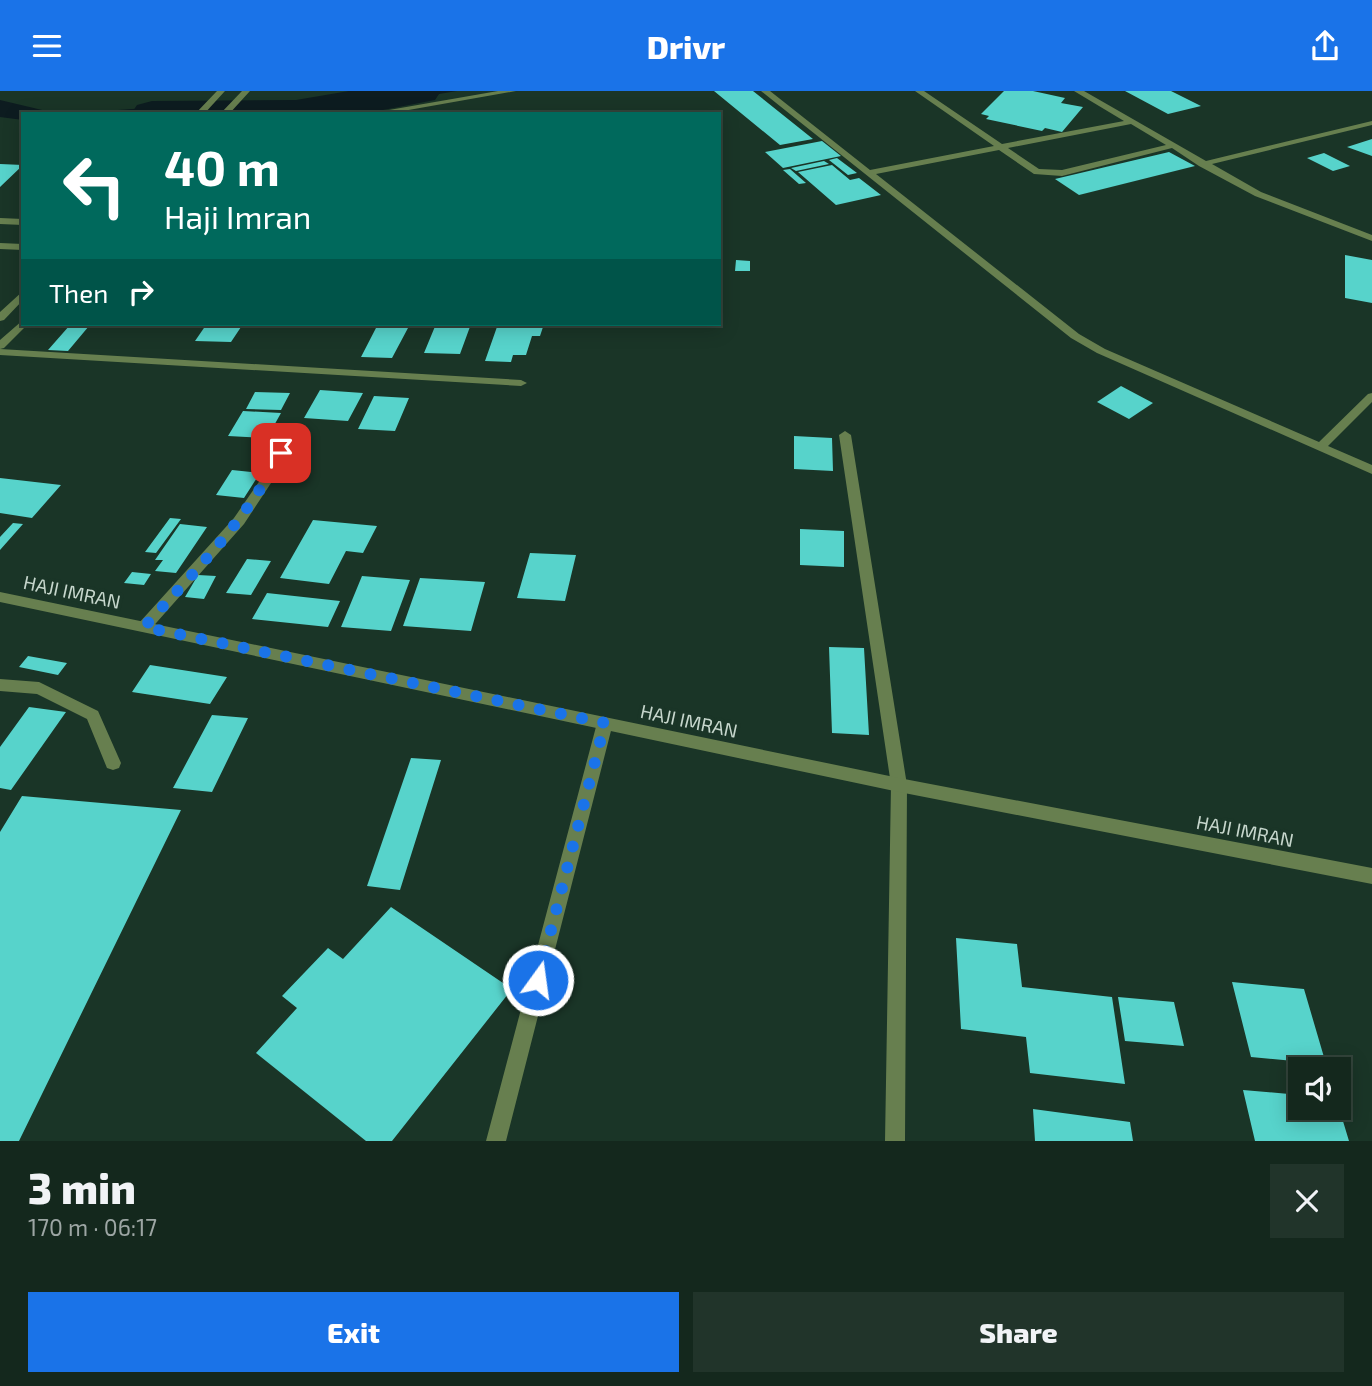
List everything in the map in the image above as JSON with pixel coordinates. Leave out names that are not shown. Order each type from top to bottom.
[{"type":"street","points":[[201,112],[220,91]]},
{"type":"street","points":[[226,112],[246,91]]},
{"type":"street","points":[[381,112],[512,91]]},
{"type":"street","points":[[765,91],[1075,336],[1101,351],[1372,470]]},
{"type":"street","points":[[919,91],[1037,171],[1049,174],[1172,146]]},
{"type":"street","points":[[1078,91],[1202,164],[1277,203],[1372,238]]},
{"type":"street","points":[[868,173],[1131,122]]},
{"type":"street","points":[[1202,164],[1372,123]]},
{"type":"street","points":[[0,221],[21,222]]},
{"type":"street","points":[[0,246],[21,247]]},
{"type":"street","points":[[0,318],[21,296]]},
{"type":"street","points":[[0,346],[21,325]]},
{"type":"street","points":[[0,352],[521,383]]},
{"type":"street","points":[[1321,447],[1372,396]]},
{"type":"street","points":[[144,627],[239,521],[271,474],[292,432]]},
{"type":"street","points":[[845,435],[899,785],[895,1141]]},
{"type":"street","name":"HAJI IMRAN","points":[[0,597],[899,785],[1372,876]]},
{"type":"street","points":[[0,685],[39,688],[93,715],[113,763]]},
{"type":"street","points":[[496,1141],[605,723]]},
{"type":"shaded area","points":[[381,91],[457,91],[331,112],[276,112]]},
{"type":"shaded area","points":[[0,100],[51,112],[21,112],[21,120],[0,117]]},
{"type":"shaded area","points":[[200,104],[192,112],[91,112]]},
{"type":"building","points":[[714,91],[753,91],[813,139],[780,145]]},
{"type":"building","points":[[1004,91],[1033,91],[1065,98],[1061,103],[1083,107],[1062,132],[1045,128],[1042,131],[986,119],[989,116],[981,114]]},
{"type":"building","points":[[1125,91],[1171,91],[1201,106],[1168,114]]},
{"type":"building","points":[[1372,139],[1372,156],[1347,147]]},
{"type":"building","points":[[822,141],[841,156],[783,168],[765,152]]},
{"type":"building","points":[[1169,152],[1195,166],[1079,195],[1055,179]]},
{"type":"building","points":[[1324,153],[1350,166],[1333,171],[1307,158]]},
{"type":"building","points":[[837,158],[857,173],[848,175],[829,160]]},
{"type":"building","points":[[824,161],[829,164],[796,171],[791,168]]},
{"type":"building","points":[[0,164],[21,165],[21,167],[0,187]]},
{"type":"building","points":[[832,165],[850,180],[859,178],[881,195],[836,205],[798,172]]},
{"type":"building","points":[[790,169],[806,183],[799,184],[783,170]]},
{"type":"building","points":[[1345,255],[1372,260],[1372,303],[1345,298]]},
{"type":"building","points":[[736,260],[750,261],[750,271],[735,271]]},
{"type":"building","points":[[69,326],[89,326],[68,351],[48,350]]},
{"type":"building","points":[[205,326],[241,327],[231,342],[195,341]]},
{"type":"building","points":[[377,326],[408,328],[392,358],[361,357]]},
{"type":"building","points":[[435,326],[470,326],[460,354],[424,353]]},
{"type":"building","points":[[497,326],[543,326],[540,336],[532,336],[526,355],[513,355],[511,362],[485,361]]},
{"type":"building","points":[[1121,386],[1153,403],[1129,419],[1097,402]]},
{"type":"building","points":[[320,390],[363,393],[348,421],[304,418]]},
{"type":"building","points":[[255,392],[290,393],[281,410],[246,409]]},
{"type":"building","points":[[374,396],[409,398],[395,431],[358,429]]},
{"type":"building","points":[[243,411],[281,413],[267,438],[228,436]]},
{"type":"building","points":[[794,436],[832,438],[833,471],[794,469]]},
{"type":"building","points":[[232,470],[260,473],[244,498],[216,495]]},
{"type":"building","points":[[0,478],[61,485],[32,518],[0,513]]},
{"type":"building","points":[[170,518],[181,519],[156,553],[145,552]]},
{"type":"building","points":[[313,520],[377,526],[363,553],[346,551],[329,584],[280,578]]},
{"type":"building","points":[[13,523],[23,524],[0,550],[0,537]]},
{"type":"building","points":[[180,524],[207,527],[176,573],[155,571],[163,560],[155,560]]},
{"type":"building","points":[[800,529],[844,531],[844,567],[800,565]]},
{"type":"building","points":[[530,553],[576,555],[565,601],[517,598]]},
{"type":"building","points":[[247,559],[271,561],[251,595],[226,593]]},
{"type":"building","points":[[132,572],[151,574],[144,585],[124,583]]},
{"type":"building","points":[[198,575],[216,576],[204,599],[185,597]]},
{"type":"building","points":[[362,576],[410,580],[391,631],[341,627]]},
{"type":"building","points":[[420,578],[485,582],[471,631],[403,626]]},
{"type":"building","points":[[267,593],[340,601],[328,627],[252,619]]},
{"type":"building","points":[[829,647],[864,648],[869,735],[832,733]]},
{"type":"building","points":[[28,656],[67,663],[58,675],[19,667]]},
{"type":"building","points":[[150,665],[227,677],[210,704],[132,692]]},
{"type":"building","points":[[29,707],[66,712],[11,790],[0,788],[0,747]]},
{"type":"building","points":[[212,715],[248,718],[212,792],[173,788]]},
{"type":"building","points":[[411,758],[441,760],[400,890],[367,886]]},
{"type":"building","points":[[22,796],[181,810],[19,1141],[0,1141],[0,832]]},
{"type":"building","points":[[391,907],[512,989],[392,1141],[366,1141],[256,1053],[297,1008],[282,996],[328,948],[343,959]]},
{"type":"building","points":[[956,938],[1017,944],[1022,987],[1112,997],[1125,1084],[1030,1073],[1026,1037],[961,1029]]},
{"type":"building","points":[[1232,982],[1304,989],[1324,1057],[1288,1057],[1288,1060],[1251,1057]]},
{"type":"building","points":[[1118,997],[1174,1002],[1184,1046],[1125,1041]]},
{"type":"building","points":[[1243,1090],[1288,1094],[1288,1120],[1343,1120],[1349,1141],[1255,1141]]},
{"type":"building","points":[[1033,1109],[1130,1122],[1133,1141],[1035,1141]]},
{"type":"waterway","points":[[302,112],[420,91]]},
{"type":"route","points":[[281,453],[257,497],[239,521],[144,627],[605,723],[538,980]]}]
